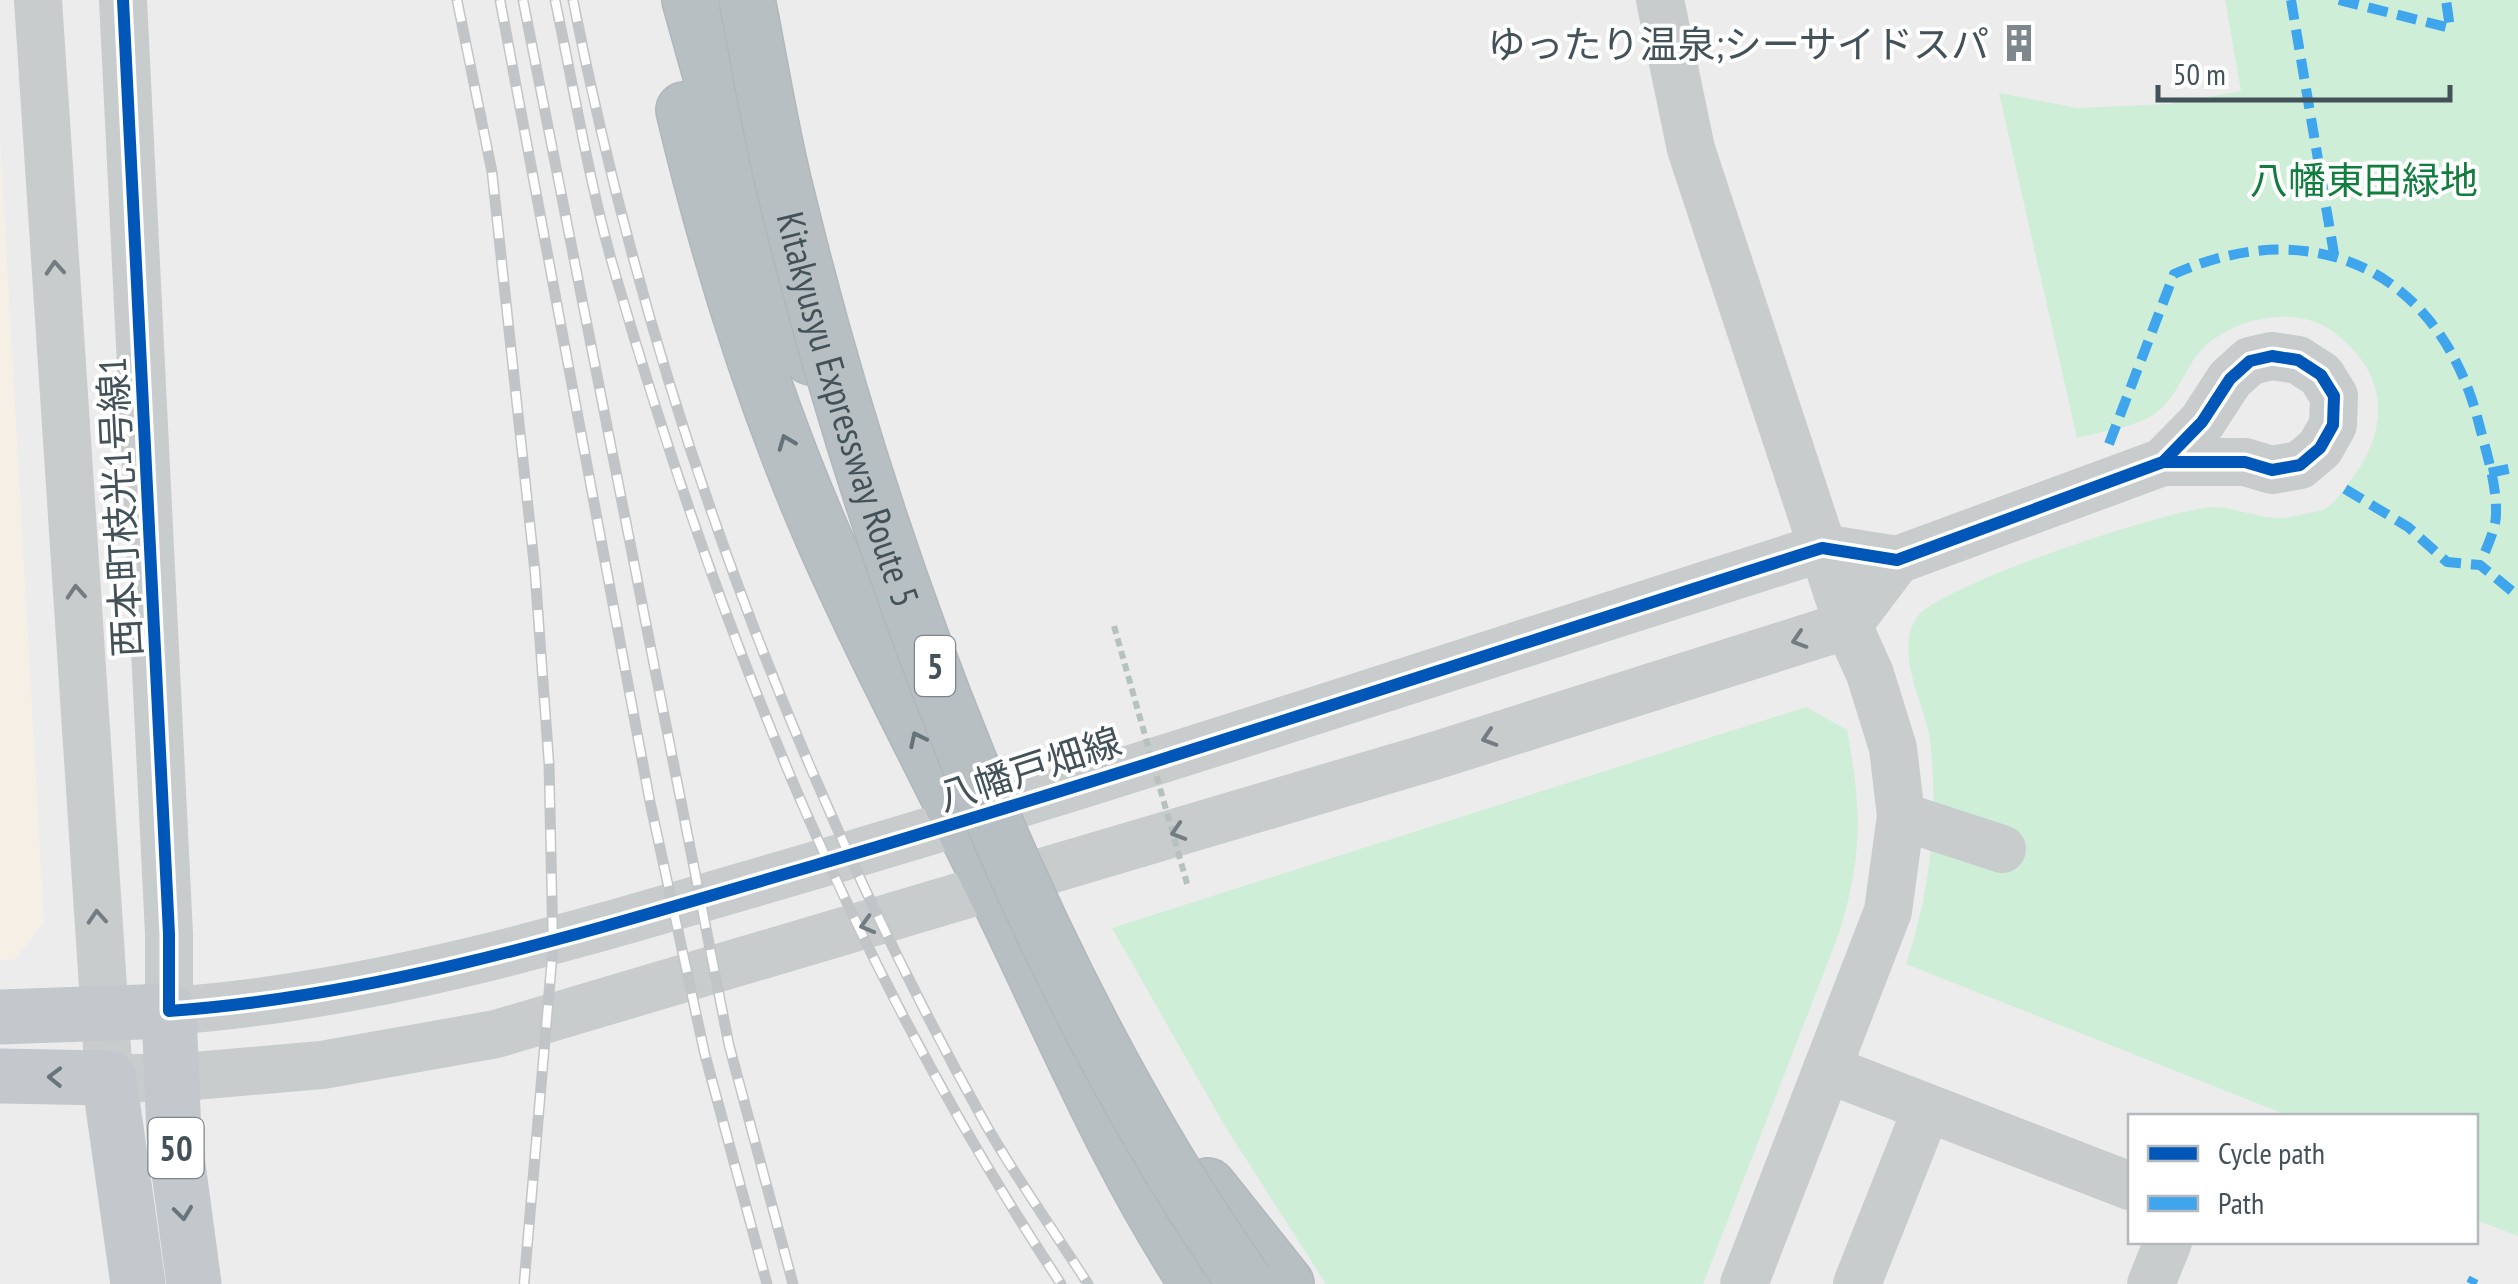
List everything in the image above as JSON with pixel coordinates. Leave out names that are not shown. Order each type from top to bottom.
[{"type":"highway","points":[[658,0],[717,168],[1010,805],[1016,881],[1168,1240],[1198,1284]]},
{"type":"highway","points":[[690,0],[738,309],[782,434],[826,541],[959,822],[1016,881],[1223,1209],[1286,1284]]},
{"type":"highway","name":"Kitakyusyu Expressway Route 5","points":[[747,0],[785,192],[844,403],[908,597],[1004,842],[1076,994],[1143,1118],[1246,1284]]},
{"type":"main road","name":"八幡戸畑線","points":[[0,1017],[168,1012]]},
{"type":"main road","name":"50","points":[[168,1012],[182,1214],[194,1284]]},
{"type":"main road","name":"50","points":[[0,1076],[110,1078],[138,1284]]},
{"type":"street","name":"西本町枝光1号線1","points":[[38,0],[110,1078]]},
{"type":"street","name":"西本町枝光1号線1","points":[[124,0],[168,914],[168,1012]]},
{"type":"street","points":[[1660,0],[1691,148],[1848,625],[1870,674],[1893,748],[1901,816],[1888,911],[1744,1284]]},
{"type":"street","points":[[110,1078],[172,1078],[322,1065],[496,1034],[1434,756],[1848,625],[1898,560],[2163,462]]},
{"type":"street","name":"八幡戸畑線","points":[[168,1012],[330,994],[502,957],[959,822],[1822,548],[1898,560]]},
{"type":"street","points":[[1901,816],[2002,849]]},
{"type":"street","points":[[1827,1069],[2128,1185]]},
{"type":"street","points":[[1856,1284],[1927,1108]]},
{"type":"street","points":[[2151,1284],[2167,1244]]},
{"type":"path","points":[[1114,626],[1188,887]]},
{"type":"shaded area","points":[[0,137],[44,923],[14,960],[0,959]]},
{"type":"green space","name":"八幡東田緑地","points":[[2225,0],[2518,0],[2518,1236],[2478,1221],[2478,1114],[2284,1114],[1906,964],[1927,882],[1933,826],[1930,740],[1909,661],[1911,630],[1918,616],[1936,602],[2011,568],[2109,533],[2191,510],[2215,507],[2274,518],[2324,509],[2361,466],[2371,445],[2378,404],[2365,366],[2332,331],[2316,322],[2278,317],[2239,325],[2207,345],[2168,401],[2148,418],[2077,438],[1999,93],[2077,108],[2169,104],[2241,91]]},
{"type":"green space","points":[[1806,707],[1847,730],[1858,833],[1852,882],[1838,936],[1703,1284],[1326,1284],[1226,1128],[1112,928]]},
{"type":"railway","points":[[457,0],[492,172],[535,572],[549,764],[553,947],[524,1284]]},
{"type":"railway","points":[[500,0],[650,802],[705,1055],[767,1284]]},
{"type":"railway","points":[[523,0],[729,1045],[793,1284]]},
{"type":"railway","points":[[555,0],[607,246],[658,414],[749,674],[800,800],[918,1045],[986,1165],[1061,1284]]},
{"type":"railway","points":[[573,0],[605,147],[686,436],[790,719],[915,992],[986,1125],[1088,1284]]},
{"type":"marked path","points":[[2291,0],[2334,254]]},
{"type":"marked path","points":[[2339,0],[2450,28],[2446,0]]},
{"type":"marked path","points":[[2109,444],[2174,274],[2226,256],[2276,250],[2323,254],[2366,269],[2403,294],[2435,328],[2461,372],[2479,424],[2495,492],[2496,520],[2480,565]]},
{"type":"marked path","points":[[2489,473],[2518,467]]},
{"type":"marked path","points":[[2345,489],[2408,527],[2447,562],[2480,565],[2518,596]]},
{"type":"marked path","points":[[2471,1284],[2474,1278]]},
{"type":"cycle path","points":[[123,0],[169,934],[169,1011],[334,990],[576,934],[1068,789],[1822,548],[1897,560],[2163,462],[2245,462],[2272,470],[2300,465],[2320,448],[2333,425],[2334,396],[2321,375],[2298,360],[2272,356],[2250,361],[2230,379],[2202,422],[2163,462]]},
{"type":"place","name":"ゆったり温泉;シーサイドスパ","points":[[2019,43]]}]
